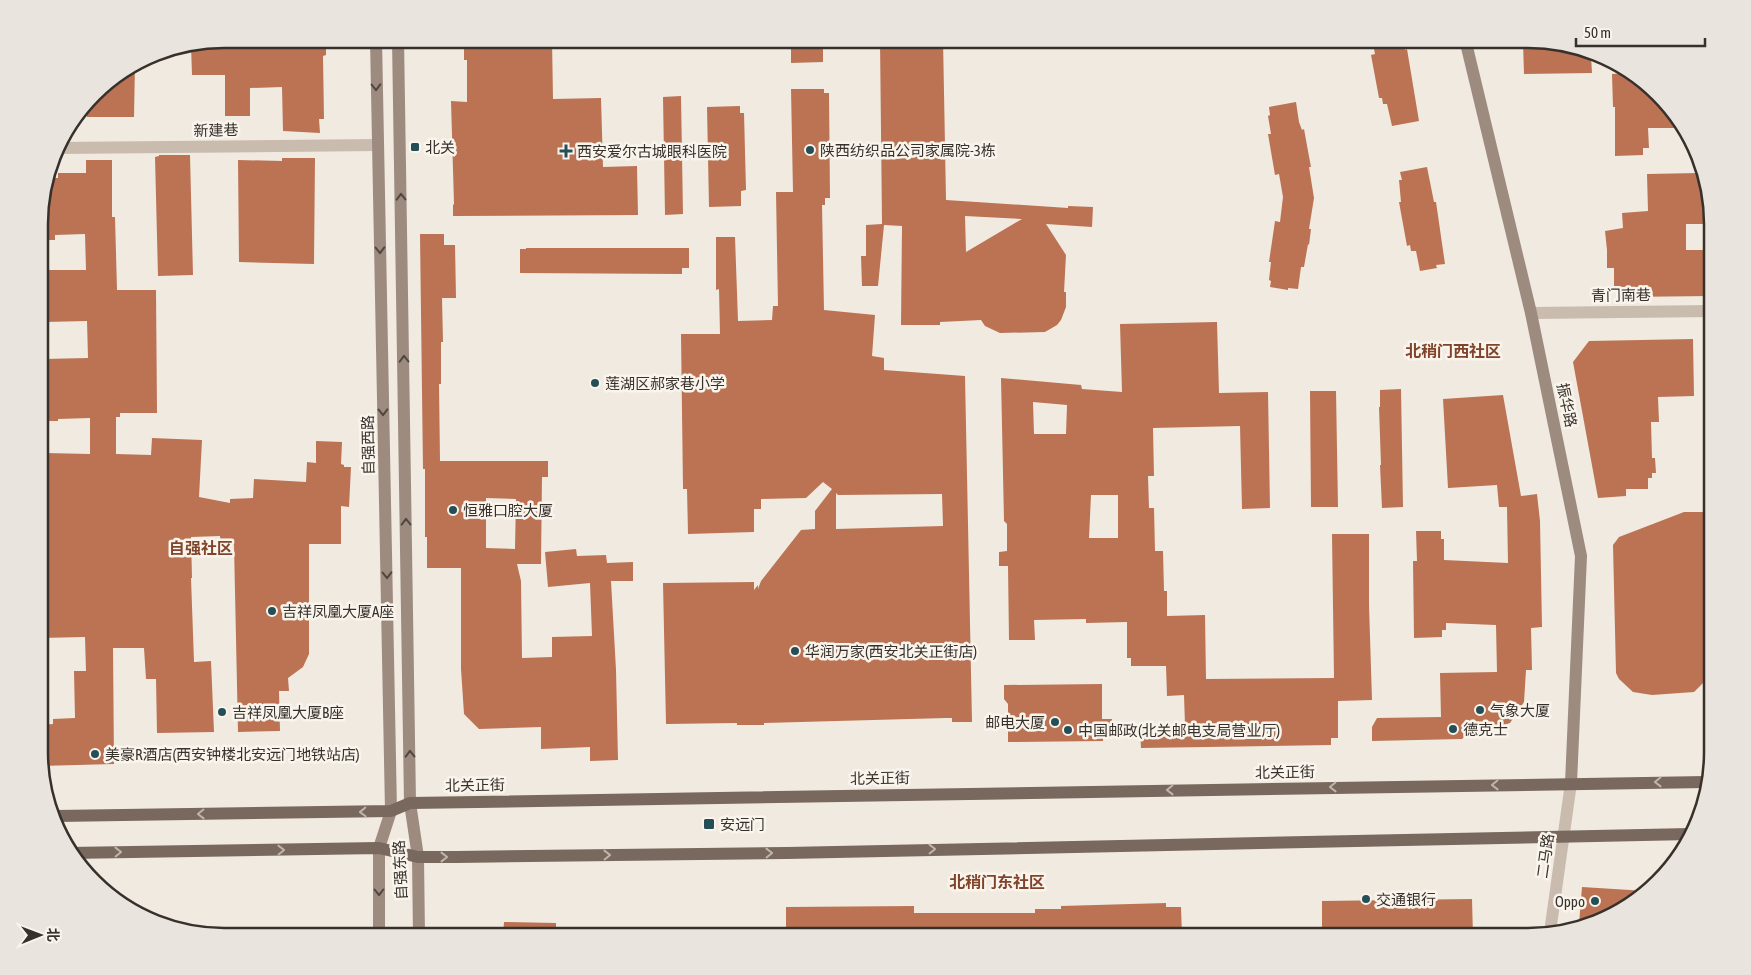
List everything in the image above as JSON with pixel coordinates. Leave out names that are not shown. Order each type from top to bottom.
[{"type":"main road","name":"自强西路","points":[[376,48],[391,811],[379,848]]},
{"type":"main road","points":[[398,48],[410,803]]},
{"type":"main road","name":"振华路","points":[[1467,48],[1531,313],[1581,556],[1571,784]]},
{"type":"main road","name":"北关正街","points":[[60,816],[391,811],[410,803],[1701,782]]},
{"type":"main road","name":"自强东路","points":[[410,803],[418,857],[419,928]]},
{"type":"main road","points":[[80,853],[379,848],[418,857],[787,852],[1683,834]]},
{"type":"main road","name":"自强东路","points":[[379,848],[379,928]]},
{"type":"street","name":"新建巷","points":[[65,148],[377,145]]},
{"type":"street","name":"青门南巷","points":[[1531,313],[1703,310]]},
{"type":"street","name":"二马路","points":[[1551,926],[1571,784]]},
{"type":"building","points":[[212,48],[326,48],[326,55],[323,56],[324,119],[319,119],[320,133],[283,131],[282,87],[250,88],[250,116],[225,116],[225,75],[192,75],[191,51]]},
{"type":"building","name":"西安爱尔古城眼科医院","points":[[464,48],[552,48],[553,99],[601,98],[603,167],[637,166],[638,215],[453,216],[451,101],[467,102],[467,60],[464,60]]},
{"type":"building","points":[[791,48],[823,48],[823,62],[791,63]]},
{"type":"building","points":[[880,48],[943,48],[946,200],[1068,208],[1068,206],[1093,207],[1092,227],[1046,224],[1066,255],[1064,292],[1066,292],[1066,307],[1057,325],[1045,332],[1000,333],[985,326],[981,320],[940,322],[940,325],[901,325],[902,226],[884,225],[878,286],[862,286],[861,256],[866,256],[866,225],[882,224]],"holes":[[[965,216],[1022,219],[966,252]]]},
{"type":"building","points":[[1374,48],[1407,49],[1419,121],[1392,126],[1387,104],[1383,104],[1382,98],[1379,98],[1371,55],[1375,54]]},
{"type":"building","points":[[1523,48],[1562,51],[1591,60],[1592,73],[1524,74]]},
{"type":"building","points":[[135,71],[134,117],[87,117],[87,112],[107,91]]},
{"type":"building","points":[[1612,74],[1620,74],[1644,91],[1660,107],[1675,128],[1648,128],[1649,148],[1643,148],[1643,155],[1615,156],[1615,107],[1613,107]]},
{"type":"building","points":[[791,89],[824,89],[824,93],[829,93],[830,198],[825,198],[825,205],[822,205],[824,310],[875,315],[872,356],[884,358],[884,370],[965,376],[972,722],[952,722],[952,718],[946,718],[764,723],[764,725],[737,725],[737,723],[666,724],[663,583],[754,582],[754,590],[758,585],[758,589],[761,581],[801,530],[815,529],[815,511],[832,489],[823,482],[806,498],[761,499],[761,509],[754,509],[754,532],[688,534],[687,489],[683,489],[681,334],[720,334],[719,289],[716,290],[716,237],[735,237],[738,321],[772,320],[773,306],[778,306],[776,192],[793,192]],"holes":[[[836,493],[838,495],[942,494],[943,526],[836,529]]]},
{"type":"building","points":[[681,96],[683,214],[665,215],[663,97]]},
{"type":"building","points":[[1296,102],[1299,122],[1302,130],[1304,129],[1314,198],[1309,229],[1311,229],[1309,245],[1304,267],[1301,267],[1298,289],[1288,288],[1288,290],[1270,287],[1271,281],[1269,280],[1271,262],[1269,262],[1275,221],[1280,222],[1283,197],[1279,174],[1275,175],[1268,134],[1271,134],[1268,116],[1270,115],[1269,107]]},
{"type":"building","points":[[740,106],[740,113],[744,113],[746,190],[741,191],[741,206],[709,207],[707,107]]},
{"type":"building","points":[[159,155],[190,155],[193,275],[158,276],[155,157]]},
{"type":"building","points":[[282,158],[315,158],[314,264],[239,262],[238,160],[282,161]]},
{"type":"building","points":[[86,160],[112,160],[112,217],[115,217],[117,290],[156,290],[157,413],[120,413],[120,417],[116,417],[116,454],[151,455],[152,438],[202,440],[199,497],[230,503],[230,499],[253,498],[254,479],[306,482],[307,462],[316,463],[316,441],[342,442],[341,464],[344,467],[351,467],[349,507],[341,506],[341,544],[309,544],[309,654],[303,667],[288,678],[289,691],[279,691],[280,731],[238,732],[234,545],[221,545],[220,536],[191,537],[194,662],[211,661],[214,732],[157,733],[156,679],[146,679],[144,648],[113,648],[114,764],[48,766],[48,724],[53,724],[53,719],[75,718],[74,671],[86,671],[85,637],[48,638],[48,453],[90,454],[90,418],[48,421],[48,359],[88,358],[87,321],[48,322],[48,270],[86,270],[85,234],[55,235],[55,240],[48,240],[48,212],[53,178],[58,178],[58,173],[86,173]]},
{"type":"building","points":[[1427,167],[1434,202],[1436,202],[1445,264],[1436,265],[1437,268],[1420,271],[1416,251],[1411,251],[1410,245],[1407,246],[1399,202],[1401,202],[1399,180],[1402,180],[1400,172]]},
{"type":"building","points":[[1696,173],[1702,201],[1703,224],[1686,224],[1686,250],[1703,250],[1703,296],[1623,297],[1623,289],[1614,290],[1614,268],[1607,268],[1605,231],[1623,228],[1622,213],[1648,211],[1647,174]]},
{"type":"building","points":[[420,234],[444,234],[444,245],[455,245],[456,298],[442,298],[443,342],[441,342],[441,384],[439,384],[440,461],[548,461],[548,477],[542,477],[541,564],[517,564],[521,581],[522,658],[552,657],[552,637],[592,636],[590,583],[548,587],[545,552],[576,549],[577,556],[606,555],[607,563],[633,562],[633,581],[611,581],[616,670],[618,760],[590,761],[590,747],[541,749],[541,727],[479,729],[464,714],[461,669],[461,568],[427,568],[425,469],[423,469]],"holes":[[[486,498],[516,499],[515,549],[486,548]]]},
{"type":"building","points":[[689,248],[689,268],[682,268],[682,274],[520,273],[520,249]]},
{"type":"building","points":[[1217,322],[1219,393],[1268,392],[1270,508],[1242,509],[1240,426],[1153,428],[1154,476],[1148,476],[1149,508],[1154,508],[1155,551],[1163,551],[1164,591],[1167,591],[1167,616],[1205,615],[1206,679],[1334,678],[1332,534],[1369,534],[1372,700],[1338,701],[1338,738],[1331,738],[1331,745],[1141,748],[1140,730],[1153,730],[1153,726],[1185,725],[1184,695],[1167,696],[1166,666],[1131,666],[1131,658],[1127,658],[1127,622],[1086,623],[1086,619],[1034,620],[1035,640],[1009,640],[1008,566],[999,566],[999,552],[1007,551],[1007,524],[1004,521],[1001,378],[1081,385],[1082,389],[1122,392],[1120,324]],"holes":[[[1033,402],[1067,405],[1066,434],[1034,434]],[[1091,495],[1118,495],[1118,538],[1089,538]]]},
{"type":"building","points":[[1693,339],[1694,396],[1658,397],[1659,422],[1651,422],[1652,458],[1655,458],[1656,473],[1652,473],[1652,478],[1648,478],[1648,489],[1626,489],[1626,496],[1598,498],[1573,362],[1589,341]]},
{"type":"building","points":[[1401,389],[1403,507],[1382,508],[1380,390]]},
{"type":"building","points":[[1310,391],[1336,391],[1338,507],[1311,507]]},
{"type":"building","points":[[1503,395],[1521,496],[1537,494],[1540,521],[1542,627],[1531,628],[1532,670],[1526,670],[1524,702],[1510,723],[1487,730],[1471,730],[1462,739],[1372,741],[1372,727],[1377,718],[1441,717],[1440,673],[1497,672],[1496,625],[1446,623],[1446,630],[1442,630],[1442,637],[1414,638],[1413,561],[1417,561],[1416,531],[1441,531],[1441,539],[1444,539],[1444,560],[1508,563],[1507,507],[1499,507],[1497,485],[1448,488],[1443,399]]},
{"type":"building","points":[[1684,512],[1704,512],[1704,683],[1694,692],[1652,695],[1633,692],[1619,679],[1616,673],[1613,545],[1619,537]]},
{"type":"building","name":"邮电大厦","points":[[1102,684],[1102,719],[1112,719],[1112,735],[1103,735],[1103,741],[1008,742],[1008,704],[1004,699],[1004,685]]},
{"type":"building","points":[[1582,887],[1636,890],[1616,904],[1579,920]]},
{"type":"building","points":[[1472,899],[1473,927],[1322,927],[1322,901]]},
{"type":"building","points":[[1166,903],[1166,907],[1181,907],[1182,927],[786,928],[786,907],[914,906],[914,913],[1035,913],[1035,909],[1061,909],[1061,906]]},
{"type":"building","points":[[504,922],[556,923],[556,928],[504,928]]},
{"type":"place","name":"北关","points":[[415,147]]},
{"type":"place","name":"陕西纺织品公司家属院-3栋","points":[[810,150]]},
{"type":"place","name":"西安爱尔古城眼科医院","points":[[566,151]]},
{"type":"place","name":"莲湖区郝家巷小学","points":[[595,383]]},
{"type":"place","name":"恒雅口腔大厦","points":[[453,510]]},
{"type":"place","name":"吉祥凤凰大厦A座","points":[[272,611]]},
{"type":"place","name":"华润万家(西安北关正街店)","points":[[795,651]]},
{"type":"place","name":"气象大厦","points":[[1480,710]]},
{"type":"place","name":"吉祥凤凰大厦B座","points":[[222,712]]},
{"type":"place","name":"邮电大厦","points":[[1055,722]]},
{"type":"place","name":"德克士","points":[[1453,729]]},
{"type":"place","name":"中国邮政(北关邮电支局营业厅)","points":[[1068,730]]},
{"type":"place","name":"美豪R酒店(西安钟楼北安远门地铁站店)","points":[[95,754]]},
{"type":"place","name":"安远门","points":[[709,824]]},
{"type":"place","name":"交通银行","points":[[1366,899]]},
{"type":"place","name":"Oppo","points":[[1595,901]]},
{"type":"district","name":"北稍门西社区","points":[[1453,351]]},
{"type":"district","name":"自强社区","points":[[201,548]]},
{"type":"district","name":"北稍门东社区","points":[[997,882]]}]
